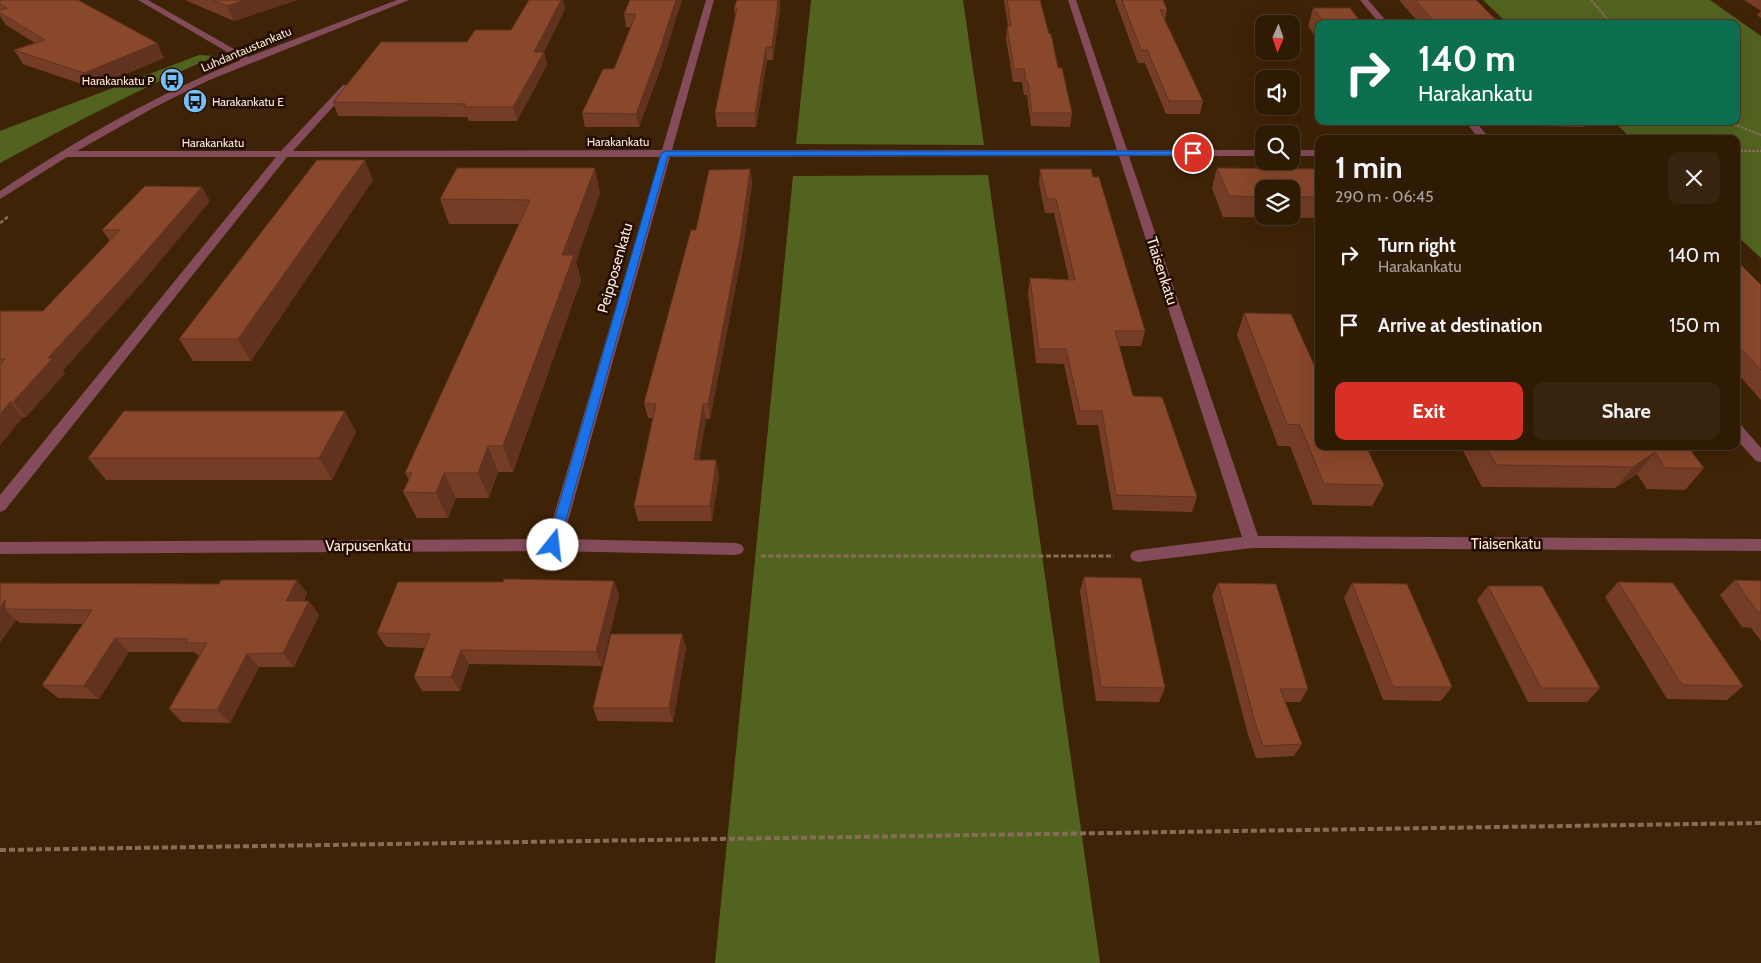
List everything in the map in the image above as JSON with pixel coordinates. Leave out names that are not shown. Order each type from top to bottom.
[{"type":"street","points":[[142,0],[247,60]]},
{"type":"street","name":"Luhdantaustankatu","points":[[0,196],[63,154],[202,80],[247,60],[405,0]]},
{"type":"street","name":"Peipposenkatu","points":[[553,545],[710,0]]},
{"type":"street","name":"Tiaisenkatu","points":[[1072,0],[1252,542]]},
{"type":"street","points":[[1364,0],[1382,20]]},
{"type":"street","points":[[0,506],[284,154],[346,88]]},
{"type":"street","points":[[1473,125],[1482,135]]},
{"type":"street","name":"Harakankatu","points":[[63,154],[1255,153]]},
{"type":"street","points":[[1300,153],[1315,153]]},
{"type":"street","points":[[1740,433],[1761,457]]},
{"type":"street","name":"Tiaisenkatu","points":[[1138,556],[1252,542],[1761,545]]},
{"type":"street","name":"Varpusenkatu","points":[[0,548],[553,545],[736,549]]},
{"type":"path","points":[[1591,0],[1608,20]]},
{"type":"path","points":[[1736,125],[1761,135]]},
{"type":"path","points":[[1740,151],[1761,151]]},
{"type":"path","points":[[736,549],[766,557],[1138,556]]},
{"type":"path","points":[[0,850],[1761,823]]},
{"type":"green space","points":[[811,0],[963,0],[984,145],[796,144]]},
{"type":"green space","points":[[1483,0],[1710,0],[1738,20],[1504,20]]},
{"type":"green space","points":[[1740,21],[1761,36],[1761,258],[1740,239],[1740,135],[1628,135],[1617,125],[1740,125]]},
{"type":"green space","points":[[199,55],[216,56],[134,93],[0,163],[0,131]]},
{"type":"green space","points":[[988,175],[1100,963],[715,963],[793,176]]},
{"type":"building","points":[[0,0],[78,0],[157,43],[84,73],[14,50],[45,40],[0,13],[0,10],[7,8],[0,4]]},
{"type":"building","points":[[213,0],[245,0],[227,6]]},
{"type":"building","points":[[529,0],[561,0],[534,52],[544,52],[513,107],[464,107],[466,104],[333,102],[381,42],[467,42],[475,30],[511,30]]},
{"type":"building","points":[[630,0],[676,0],[636,114],[582,113],[603,69],[614,69],[636,14],[624,14]]},
{"type":"building","points":[[737,0],[778,0],[772,47],[766,47],[755,113],[715,113],[737,8],[734,8]]},
{"type":"building","points":[[1007,0],[1040,0],[1049,34],[1051,34],[1058,68],[1062,68],[1072,113],[1032,113],[1028,82],[1026,81],[1024,69],[1014,69],[1007,26],[1011,26]]},
{"type":"building","points":[[1122,0],[1163,0],[1167,10],[1160,10],[1203,101],[1169,101],[1147,50],[1141,50]]},
{"type":"building","points":[[1415,0],[1476,0],[1496,20],[1432,20]]},
{"type":"building","points":[[1313,8],[1350,8],[1359,20],[1322,20]]},
{"type":"building","points":[[317,160],[365,160],[238,339],[179,339]]},
{"type":"building","points":[[457,168],[595,168],[562,255],[574,255],[503,446],[488,446],[478,473],[444,473],[436,493],[403,492],[412,473],[405,473],[530,200],[440,199]]},
{"type":"building","points":[[1217,168],[1255,168],[1255,170],[1315,169],[1315,197],[1300,197],[1300,180],[1255,180],[1255,197],[1229,196]]},
{"type":"building","points":[[750,169],[741,234],[708,404],[703,404],[694,460],[716,460],[710,506],[634,506],[656,404],[644,403],[691,230],[696,230],[709,170]]},
{"type":"building","points":[[1040,169],[1091,169],[1093,177],[1099,177],[1145,331],[1115,331],[1133,396],[1162,397],[1197,497],[1116,495],[1102,411],[1080,411],[1066,349],[1039,349],[1030,278],[1075,280],[1056,199],[1047,199]]},
{"type":"building","points":[[145,186],[202,187],[134,265],[48,358],[53,358],[0,414],[0,364],[5,359],[0,359],[0,311],[43,311],[120,230],[102,230]]},
{"type":"building","points":[[1740,264],[1761,285],[1761,370],[1740,348]]},
{"type":"building","points":[[1244,313],[1291,314],[1315,367],[1315,450],[1368,450],[1384,485],[1324,484],[1300,425],[1287,424]]},
{"type":"building","points":[[124,411],[345,411],[319,458],[88,458]]},
{"type":"building","points":[[1488,450],[1690,450],[1704,468],[1665,468],[1655,452],[1633,467],[1496,465]]},
{"type":"building","points":[[1084,577],[1141,578],[1165,688],[1101,687]]},
{"type":"building","points":[[504,579],[614,581],[596,652],[461,650],[451,677],[414,677],[430,634],[377,633],[398,582],[503,582]]},
{"type":"building","points":[[221,580],[297,580],[286,601],[309,601],[283,653],[247,654],[217,710],[169,709],[207,643],[186,643],[188,639],[115,638],[84,686],[42,685],[92,610],[5,609],[5,600],[0,607],[0,583],[219,584]]},
{"type":"building","points":[[1735,580],[1761,581],[1761,613],[1758,613]]},
{"type":"building","points":[[1618,582],[1673,583],[1743,686],[1682,685]]},
{"type":"building","points":[[1218,583],[1276,584],[1308,689],[1280,689],[1302,744],[1263,746]]},
{"type":"building","points":[[1352,583],[1407,584],[1452,687],[1393,687]]},
{"type":"building","points":[[1488,586],[1542,586],[1600,688],[1541,688]]},
{"type":"building","points":[[611,634],[682,634],[669,708],[593,708]]},
{"type":"place","name":"Harakankatu P","points":[[172,80]]},
{"type":"place","name":"Harakankatu E","points":[[195,101]]},
{"type":"route","points":[[553,545],[665,154],[1193,153]]}]
